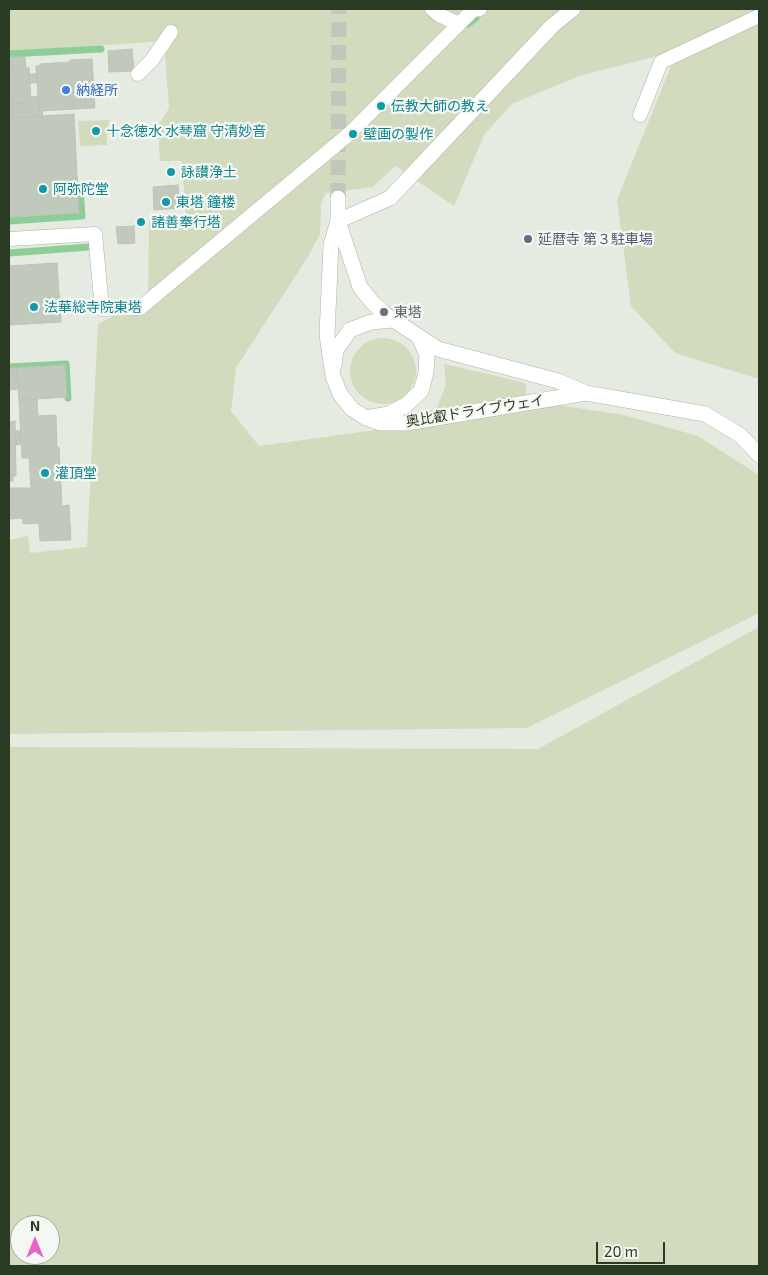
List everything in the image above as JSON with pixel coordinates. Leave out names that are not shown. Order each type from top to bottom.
[{"type":"street","points":[[338,221],[390,198],[553,25],[573,9]]},
{"type":"street","name":"奥比叡ドライブウェイ","points":[[338,198],[338,221],[331,245],[327,335],[333,376],[340,394],[352,409],[366,418],[380,423],[406,423],[586,393]]},
{"type":"street","name":"奥比叡ドライブウェイ","points":[[338,221],[360,287],[372,302],[393,320],[438,350],[558,381],[586,393],[705,414],[740,435],[759,454]]},
{"type":"street","points":[[333,376],[336,350],[350,330],[371,322],[393,320]]},
{"type":"street","name":"奥比叡ドライブウェイ","points":[[366,418],[389,414],[406,405],[421,391],[426,373],[427,355],[418,336]]},
{"type":"lane","points":[[432,9],[439,15],[459,24]]},
{"type":"lane","points":[[9,239],[96,234],[102,309],[140,308],[342,135],[473,10],[480,9]]},
{"type":"lane","points":[[640,115],[661,62],[759,16]]},
{"type":"lane","points":[[138,74],[152,60],[171,32]]},
{"type":"green space","name":"東塔","points":[[9,9],[759,9],[759,379],[675,353],[631,306],[617,200],[677,51],[579,76],[512,104],[484,135],[454,206],[395,166],[373,187],[326,193],[321,203],[320,234],[309,255],[236,368],[231,411],[259,446],[558,405],[624,415],[698,436],[759,475],[759,613],[527,728],[9,734],[9,540],[28,536],[30,553],[87,547],[98,324],[148,298],[149,221],[186,218],[182,161],[160,161],[158,126],[169,108],[164,41],[9,52]]},
{"type":"green space","points":[[109,120],[107,145],[80,146],[78,121]]},
{"type":"green space","points":[[383,338],[396,341],[406,348],[413,358],[416,371],[413,384],[406,394],[396,401],[383,404],[370,401],[360,394],[353,384],[350,371],[353,358],[360,348],[370,341]]},
{"type":"green space","points":[[444,364],[526,383],[526,399],[436,409],[446,384]]},
{"type":"green space","points":[[759,627],[759,1266],[9,1266],[9,747],[538,749]]},
{"type":"building","points":[[132,49],[134,71],[109,72],[108,51]]},
{"type":"building","points":[[9,57],[25,57],[26,69],[9,69]]},
{"type":"building","name":"納経所","points":[[92,59],[95,108],[39,111],[36,66],[40,66],[40,64],[70,62],[70,60]]},
{"type":"building","points":[[29,68],[31,102],[9,104],[9,69]]},
{"type":"building","points":[[29,74],[37,74],[37,83],[29,83]]},
{"type":"building","points":[[38,96],[39,111],[42,111],[43,116],[9,118],[9,104],[31,102],[30,97]]},
{"type":"building","name":"阿弥陀堂","points":[[74,114],[79,213],[9,217],[9,118]]},
{"type":"building","name":"東塔 鐘楼","points":[[178,185],[180,208],[154,210],[153,187]]},
{"type":"building","points":[[134,226],[135,243],[118,244],[116,227]]},
{"type":"building","name":"法華総寺院東塔","points":[[57,263],[61,322],[9,325],[9,266]]},
{"type":"building","points":[[65,365],[67,397],[19,400],[17,368]]},
{"type":"building","points":[[9,368],[17,368],[18,389],[9,390]]},
{"type":"building","name":"灌頂堂","points":[[37,399],[38,416],[56,415],[62,506],[69,505],[71,540],[40,541],[39,523],[23,524],[23,518],[11,519],[9,488],[31,488],[29,458],[22,458],[19,400]]},
{"type":"building","points":[[15,421],[16,476],[13,476],[13,481],[9,481],[9,422]]},
{"type":"building","points":[[15,431],[20,431],[21,444],[16,445]]},
{"type":"waterway","points":[[462,25],[468,24],[476,18],[477,9]]},
{"type":"waterway","points":[[9,54],[101,49]]},
{"type":"waterway","points":[[9,221],[82,216],[80,188]]},
{"type":"waterway","points":[[9,253],[89,247]]},
{"type":"waterway","points":[[9,367],[66,364],[68,398]]},
{"type":"tunnel","points":[[338,198],[339,9]]},
{"type":"place","name":"納経所","points":[[66,90]]},
{"type":"place","name":"伝教大師の教え","points":[[381,106]]},
{"type":"place","name":"十念徳水 水琴窟 守清妙音","points":[[96,131]]},
{"type":"place","name":"壁画の製作","points":[[353,134]]},
{"type":"place","name":"詠讃浄土","points":[[171,172]]},
{"type":"place","name":"阿弥陀堂","points":[[43,189]]},
{"type":"place","name":"東塔 鐘楼","points":[[166,202]]},
{"type":"place","name":"諸善奉行塔","points":[[141,222]]},
{"type":"place","name":"延暦寺 第３駐車場","points":[[528,239]]},
{"type":"place","name":"法華総寺院東塔","points":[[34,307]]},
{"type":"place","name":"東塔","points":[[384,312]]},
{"type":"place","name":"灌頂堂","points":[[45,473]]}]
